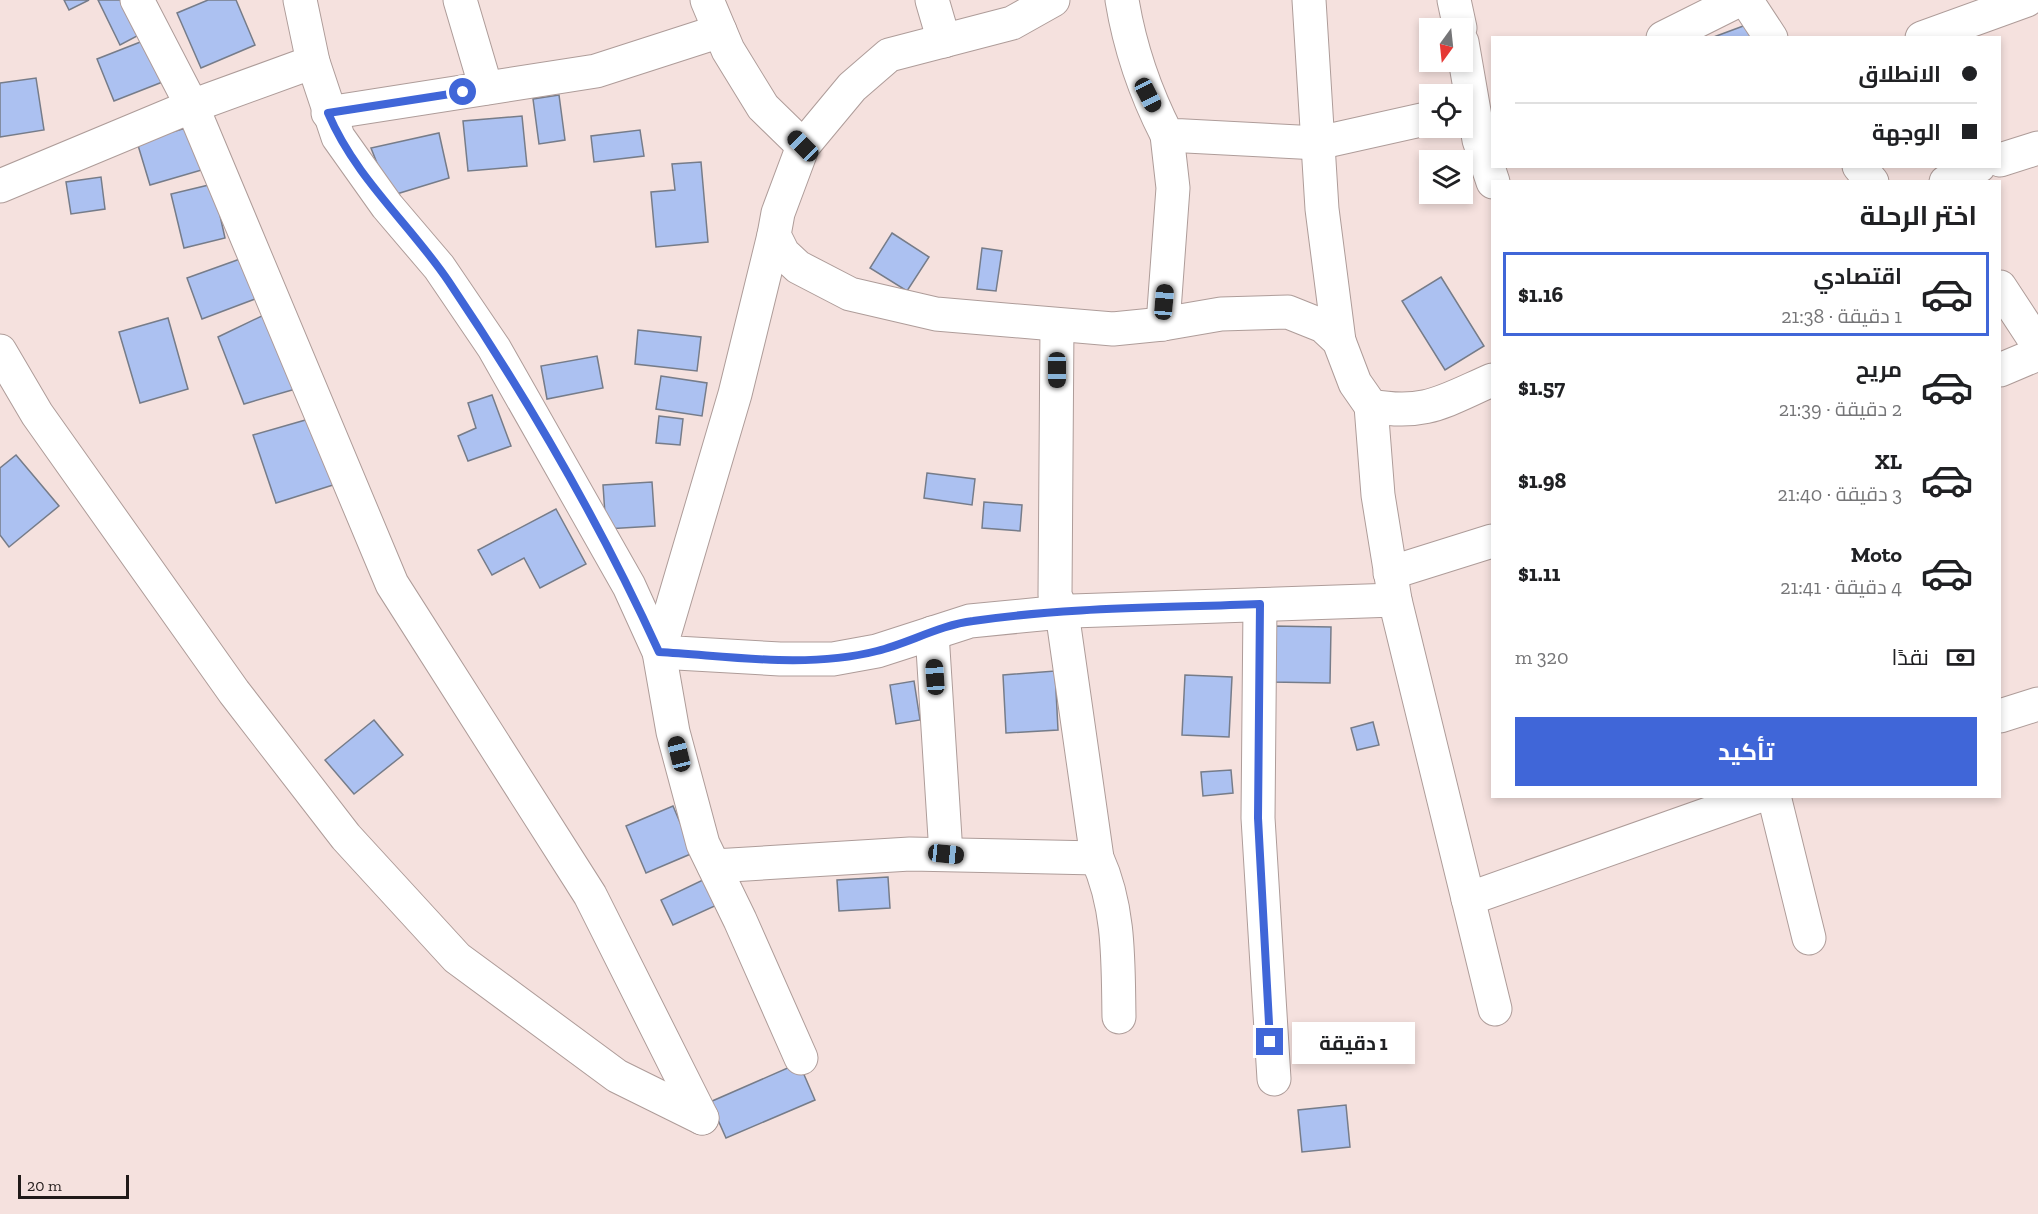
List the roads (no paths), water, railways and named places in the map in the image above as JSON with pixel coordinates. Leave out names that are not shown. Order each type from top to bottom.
[{"type":"street","points":[[0,351],[36,414],[234,692],[346,837],[457,958],[617,1076],[702,1118],[590,895],[392,584],[192,106],[136,0]]},
{"type":"street","points":[[300,0],[313,62],[328,113],[338,137],[362,174],[439,267],[494,348],[629,586],[659,652],[679,754],[703,844],[801,1058]]},
{"type":"street","points":[[459,0],[486,88]]},
{"type":"street","points":[[707,0],[728,50],[764,107],[803,146]]},
{"type":"street","points":[[932,0],[944,41]]},
{"type":"street","points":[[659,652],[735,394],[778,213],[803,146],[852,87],[889,56],[1012,23],[1053,0]]},
{"type":"street","points":[[1122,0],[1134,54],[1148,95],[1167,135],[1173,188],[1162,324]]},
{"type":"street","points":[[1310,0],[1323,209],[1340,341],[1355,383],[1371,406],[1378,495],[1393,586],[1495,1009]]},
{"type":"street","points":[[1454,0],[1458,18]]},
{"type":"street","points":[[1667,36],[1739,0]]},
{"type":"street","points":[[1746,0],[1770,36]]},
{"type":"street","points":[[1928,36],[2027,0]]},
{"type":"street","points":[[328,113],[596,71],[720,31]]},
{"type":"street","points":[[0,186],[192,106],[313,62]]},
{"type":"street","points":[[1468,72],[1476,108],[1479,140],[1492,180]]},
{"type":"street","points":[[1167,135],[1318,142],[1419,120]]},
{"type":"street","points":[[2001,160],[2038,148]]},
{"type":"street","points":[[1861,168],[1870,180]]},
{"type":"street","points":[[1950,180],[1975,168]]},
{"type":"street","points":[[774,236],[783,253],[798,267],[850,294],[936,314],[1113,329],[1221,314],[1287,312],[1323,326],[1340,341]]},
{"type":"street","points":[[2001,289],[2038,345]]},
{"type":"street","points":[[1057,325],[1054,596],[1062,612],[1097,858],[1107,879],[1116,926],[1119,1017]]},
{"type":"street","points":[[2001,370],[2038,354]]},
{"type":"street","points":[[1371,406],[1397,411],[1428,408],[1491,380]]},
{"type":"street","points":[[659,652],[780,659],[833,659],[877,651],[970,621],[1062,612],[1260,604],[1393,586],[1491,541]]},
{"type":"street","points":[[1260,604],[1258,818],[1274,1079]]},
{"type":"street","points":[[932,633],[946,854]]},
{"type":"street","points":[[2001,716],[2038,704]]},
{"type":"street","points":[[1468,899],[1754,798]]},
{"type":"street","points":[[1774,798],[1809,938]]},
{"type":"street","points":[[714,866],[946,854],[984,858],[1097,858]]}]
